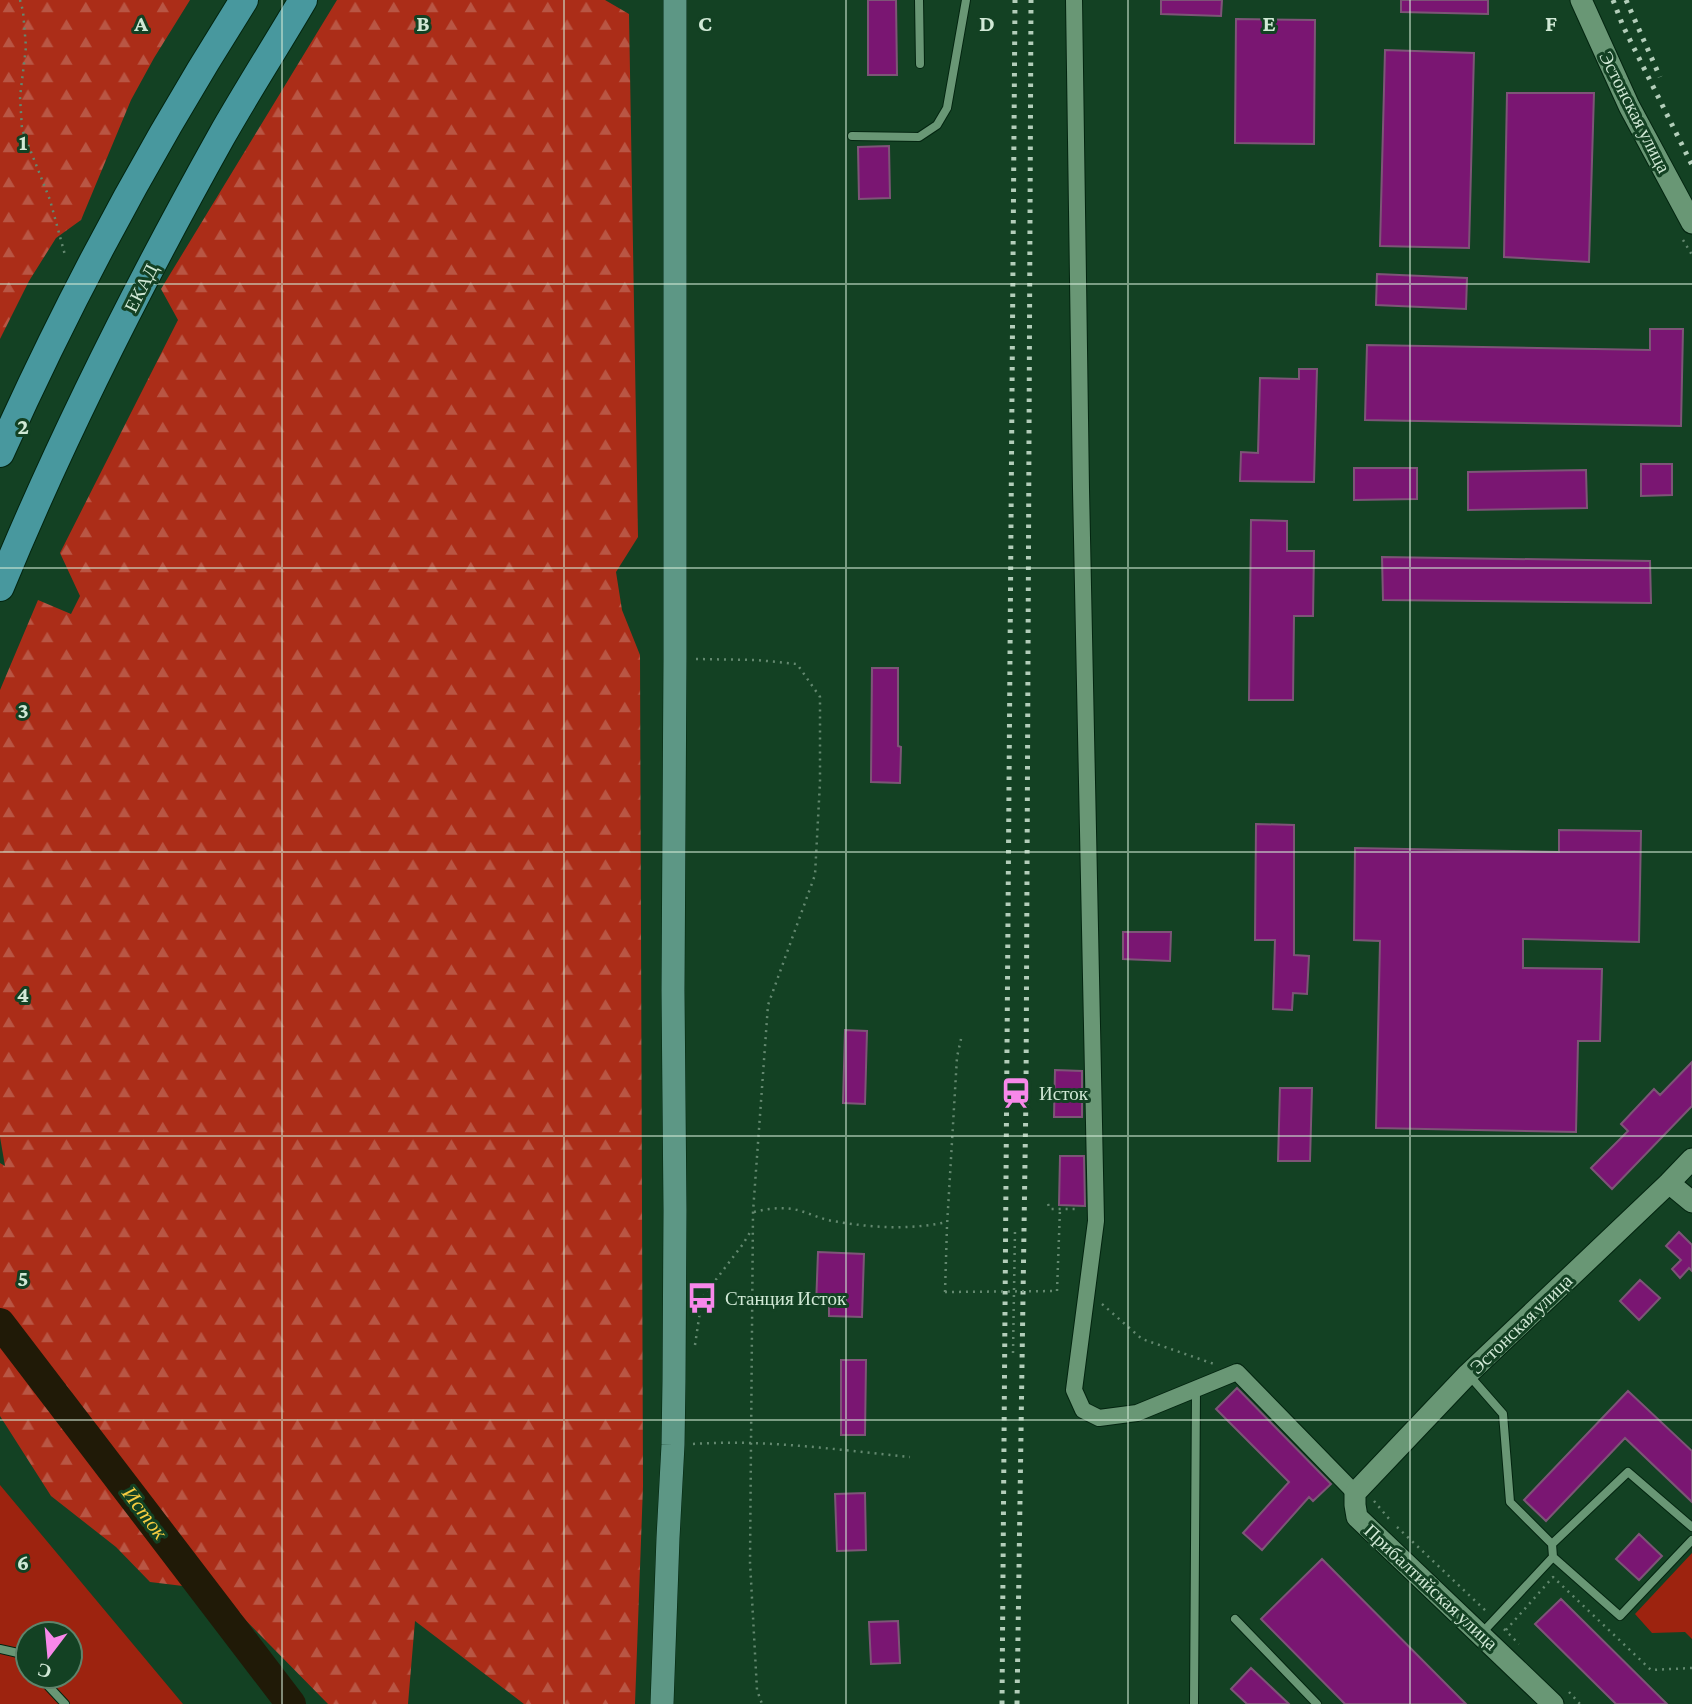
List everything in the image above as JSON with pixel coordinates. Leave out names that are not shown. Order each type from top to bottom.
[{"type":"highway","points":[[0,453],[108,231],[244,0]]},
{"type":"highway","name":"ЕКАД","points":[[0,587],[98,373],[150,268],[222,136],[303,0]]},
{"type":"main road","points":[[662,1704],[673,1445],[675,1210],[675,0]]},
{"type":"street","points":[[1074,0],[1096,1209],[1074,1390],[1083,1410],[1099,1418],[1137,1413],[1237,1372]]},
{"type":"street","name":"Эстонская улица","points":[[1581,0],[1629,106],[1692,223]]},
{"type":"street","name":"Эстонская улица","points":[[1358,1489],[1468,1374],[1692,1159]]},
{"type":"street","points":[[1669,1183],[1692,1202]]},
{"type":"street","name":"Прибалтийская улица","points":[[1237,1372],[1358,1489],[1355,1505],[1357,1517],[1488,1626],[1557,1695]]},
{"type":"lane","points":[[919,0],[920,64]]},
{"type":"lane","points":[[852,136],[919,137],[937,125],[947,108],[966,0]]},
{"type":"lane","points":[[1468,1374],[1503,1414],[1510,1502],[1552,1544],[1553,1557],[1620,1615],[1692,1540]]},
{"type":"lane","points":[[1194,1704],[1196,1389]]},
{"type":"lane","points":[[1552,1544],[1628,1472],[1692,1527]]},
{"type":"lane","points":[[1488,1626],[1553,1557]]},
{"type":"lane","points":[[1235,1619],[1317,1704]]},
{"type":"lane","points":[[52,1690],[65,1704]]},
{"type":"path","points":[[20,0],[26,47],[20,97],[22,129],[50,200],[65,255]]},
{"type":"path","points":[[675,659],[757,660],[797,664],[820,697],[820,782],[815,875],[768,1005],[753,1226],[750,1562],[757,1690],[762,1704]]},
{"type":"path","points":[[961,1039],[957,1058],[945,1292],[1057,1291],[1060,1209]]},
{"type":"path","points":[[1048,1204],[1050,1209],[1096,1209]]},
{"type":"path","points":[[754,1212],[792,1209],[829,1221],[873,1227],[947,1224]]},
{"type":"path","points":[[695,1344],[702,1298],[743,1244],[753,1226]]},
{"type":"path","points":[[1013,1353],[1015,1230]]},
{"type":"path","points":[[1087,1290],[1142,1339],[1237,1372]]},
{"type":"path","points":[[673,1445],[750,1442],[910,1457]]},
{"type":"path","points":[[1358,1489],[1488,1626],[1506,1630],[1524,1649]]},
{"type":"path","points":[[1506,1630],[1553,1577],[1651,1670],[1692,1668]]},
{"type":"path","points":[[1557,1695],[1580,1704]]},
{"type":"shaded area","points":[[0,1485],[183,1704],[0,1704]]},
{"type":"shaded area","points":[[1692,1553],[1692,1639],[1685,1632],[1652,1633],[1635,1614]]},
{"type":"green space","points":[[0,0],[190,0],[131,100],[81,220],[56,238],[29,281],[0,339]]},
{"type":"green space","points":[[337,0],[605,0],[629,14],[638,537],[616,572],[622,610],[640,655],[643,1486],[635,1704],[524,1704],[415,1621],[408,1704],[328,1704],[216,1590],[150,1582],[116,1547],[51,1496],[0,1416],[0,1163],[5,1166],[0,1137],[0,690],[38,600],[71,614],[80,596],[60,553],[178,320],[161,289]]},
{"type":"building","points":[[868,0],[896,0],[897,75],[868,75]]},
{"type":"building","points":[[1161,0],[1222,0],[1221,16],[1161,14]]},
{"type":"building","points":[[1401,0],[1488,0],[1488,14],[1401,12]]},
{"type":"building","points":[[1236,19],[1315,20],[1314,144],[1235,143]]},
{"type":"building","points":[[1385,50],[1474,53],[1469,248],[1380,246]]},
{"type":"building","points":[[1507,93],[1594,93],[1589,262],[1504,257]]},
{"type":"building","points":[[889,146],[890,198],[859,199],[858,147]]},
{"type":"building","points":[[1377,274],[1467,278],[1466,309],[1376,305]]},
{"type":"building","points":[[1650,329],[1683,329],[1681,426],[1365,420],[1367,345],[1650,350]]},
{"type":"building","points":[[1299,369],[1317,369],[1314,482],[1240,481],[1241,452],[1258,453],[1260,378],[1299,379]]},
{"type":"building","points":[[1641,464],[1672,464],[1672,495],[1641,496]]},
{"type":"building","points":[[1354,468],[1417,468],[1417,499],[1354,500]]},
{"type":"building","points":[[1586,470],[1587,508],[1468,510],[1468,472]]},
{"type":"building","points":[[1251,520],[1287,521],[1287,551],[1314,551],[1313,616],[1294,616],[1293,700],[1249,700]]},
{"type":"building","points":[[1382,557],[1650,561],[1651,603],[1383,600]]},
{"type":"building","points":[[872,668],[898,668],[900,783],[871,782]]},
{"type":"building","points":[[1256,824],[1294,825],[1294,955],[1309,956],[1307,994],[1293,993],[1292,1010],[1273,1009],[1275,940],[1255,940]]},
{"type":"building","points":[[1559,830],[1641,831],[1639,942],[1523,939],[1523,968],[1602,969],[1600,1041],[1578,1041],[1576,1132],[1376,1128],[1380,941],[1354,940],[1355,848],[1559,852]]},
{"type":"building","points":[[1123,932],[1171,932],[1170,961],[1123,959]]},
{"type":"building","points":[[845,1030],[867,1031],[865,1104],[843,1103]]},
{"type":"building","points":[[1692,1062],[1692,1106],[1612,1189],[1591,1168],[1628,1131],[1621,1124],[1654,1089],[1660,1095]]},
{"type":"building","points":[[1055,1070],[1082,1071],[1082,1117],[1054,1117]]},
{"type":"building","points":[[1280,1088],[1312,1088],[1310,1161],[1278,1161]]},
{"type":"building","name":"Исток","points":[[1060,1156],[1084,1156],[1085,1206],[1059,1205]]},
{"type":"building","points":[[1679,1232],[1692,1245],[1692,1271],[1689,1268],[1680,1278],[1672,1269],[1681,1260],[1666,1246]]},
{"type":"building","points":[[818,1252],[864,1254],[862,1317],[829,1316],[829,1306],[816,1306]]},
{"type":"building","points":[[1640,1280],[1660,1298],[1639,1320],[1620,1301]]},
{"type":"building","points":[[841,1360],[866,1360],[865,1435],[841,1435]]},
{"type":"building","points":[[1237,1388],[1331,1484],[1313,1501],[1309,1497],[1262,1550],[1243,1533],[1289,1482],[1216,1409]]},
{"type":"building","points":[[1628,1391],[1692,1451],[1692,1502],[1625,1438],[1546,1521],[1524,1500]]},
{"type":"building","points":[[865,1493],[866,1550],[837,1551],[835,1494]]},
{"type":"building","points":[[1639,1534],[1662,1556],[1639,1580],[1616,1559]]},
{"type":"building","points":[[1322,1559],[1466,1704],[1345,1704],[1261,1619]]},
{"type":"building","points":[[1561,1599],[1667,1704],[1616,1704],[1535,1624]]},
{"type":"building","points":[[898,1621],[900,1663],[871,1664],[869,1622]]},
{"type":"building","points":[[1251,1668],[1289,1704],[1247,1704],[1231,1689]]},
{"type":"waterway","name":"Исток","points":[[0,1323],[291,1704]]},
{"type":"railway","points":[[1002,1704],[1015,0]]},
{"type":"railway","points":[[1017,1704],[1026,1094],[1031,0]]},
{"type":"railway","points":[[1613,0],[1623,26],[1692,165]]},
{"type":"railway","points":[[1626,0],[1660,77]]},
{"type":"place","name":"Исток","points":[[1016,1093]]},
{"type":"place","name":"Станция Исток","points":[[702,1298]]}]
